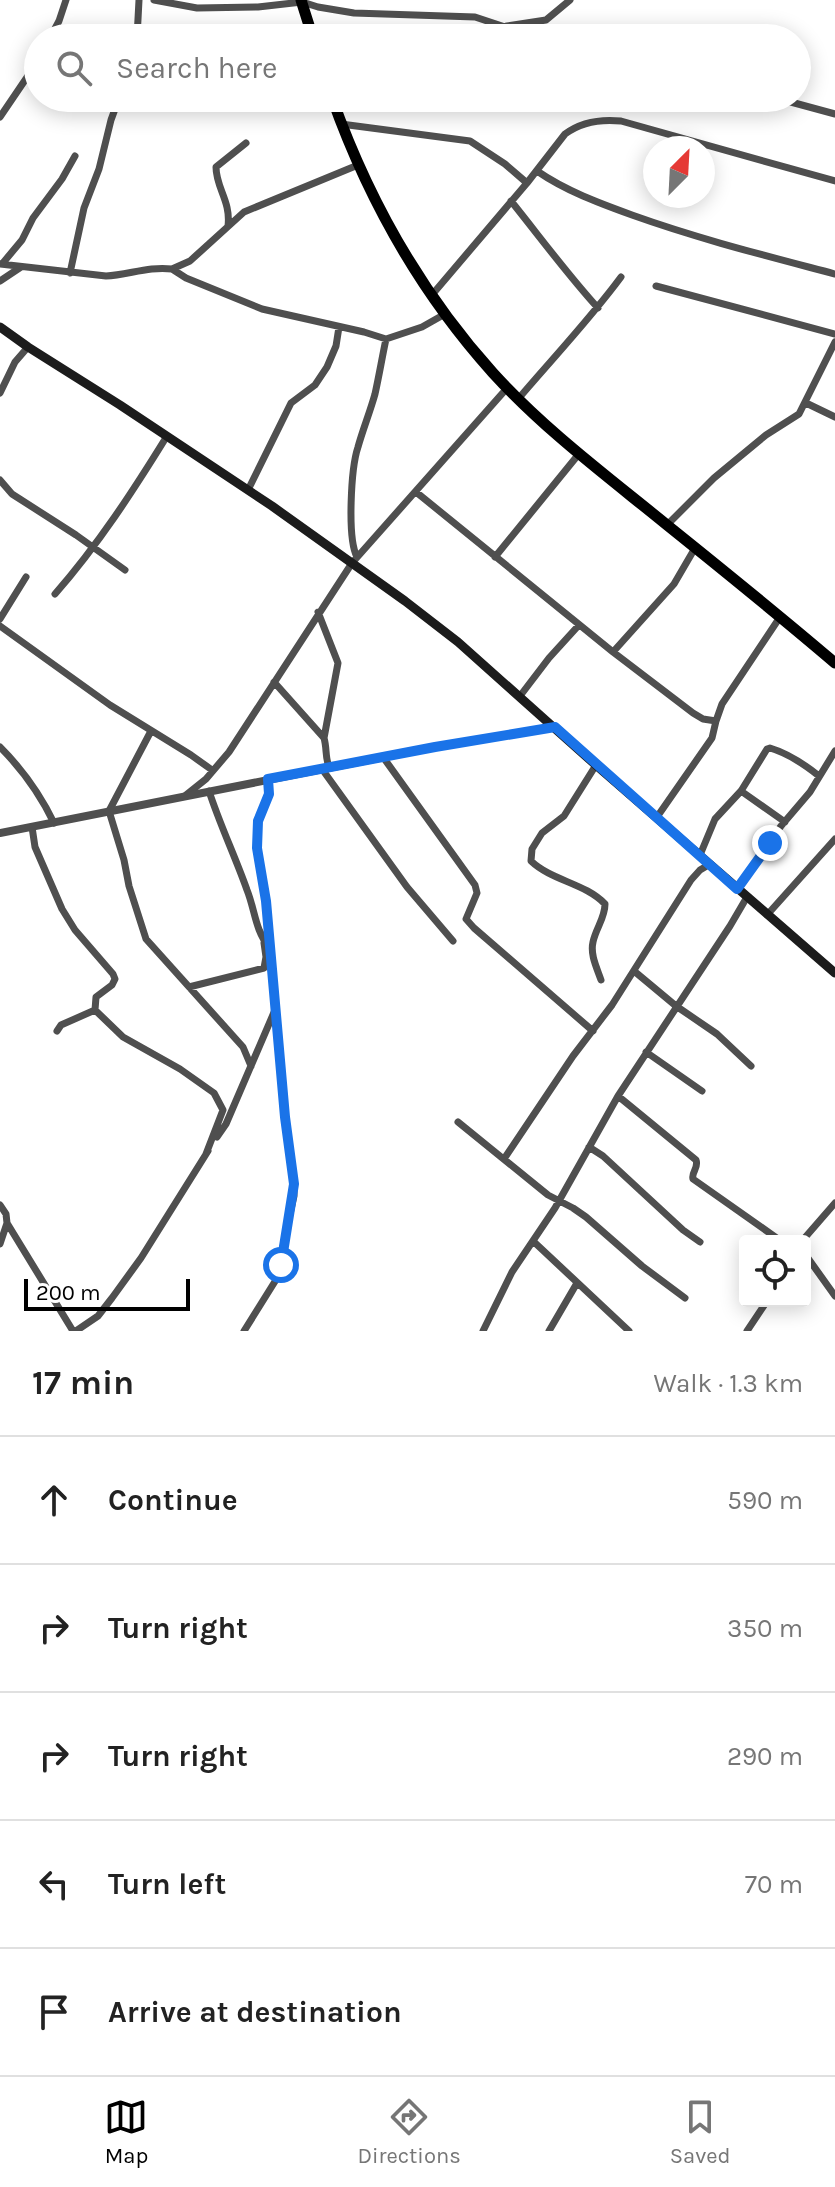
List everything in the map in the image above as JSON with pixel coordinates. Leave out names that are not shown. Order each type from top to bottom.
[{"type":"highway","points":[[302,1],[309,24]]},
{"type":"highway","points":[[337,112],[358,165],[391,230],[431,296],[508,387],[578,455],[835,663]]},
{"type":"main road","points":[[0,327],[354,560],[458,642],[835,973]]},
{"type":"street","points":[[57,24],[66,0]]},
{"type":"street","points":[[138,24],[139,0]]},
{"type":"street","points":[[154,0],[197,8],[258,7],[302,1],[354,13],[475,17],[498,24]]},
{"type":"street","points":[[519,24],[546,20],[570,0]]},
{"type":"street","points":[[0,117],[24,82]]},
{"type":"street","points":[[811,107],[835,114]]},
{"type":"street","points":[[70,273],[84,208],[99,169],[114,112]]},
{"type":"street","points":[[431,296],[573,128],[605,120],[621,121],[835,181]]},
{"type":"street","points":[[341,124],[470,141],[527,183]]},
{"type":"street","points":[[228,226],[229,208],[216,170],[220,162],[246,143]]},
{"type":"street","points":[[1,264],[22,240],[33,218],[75,156]]},
{"type":"street","points":[[1,264],[106,276],[147,269],[172,269],[190,261],[244,212],[358,165]]},
{"type":"street","points":[[537,171],[578,194],[651,222],[835,274]]},
{"type":"street","points":[[511,201],[564,271],[598,308]]},
{"type":"street","points":[[0,281],[21,267]]},
{"type":"street","points":[[172,269],[186,278],[262,309],[386,339],[422,327],[445,314]]},
{"type":"street","points":[[519,398],[621,277]]},
{"type":"street","points":[[656,286],[835,334]]},
{"type":"street","points":[[248,490],[291,403],[315,385],[327,367],[336,346],[339,327]]},
{"type":"street","points":[[354,560],[352,501],[357,449],[365,431],[386,339]]},
{"type":"street","points":[[667,525],[725,469],[766,435],[799,414],[835,342]]},
{"type":"street","points":[[0,393],[15,362],[28,347]]},
{"type":"street","points":[[824,364],[835,369]]},
{"type":"street","points":[[186,795],[206,779],[229,752],[354,560],[508,387]]},
{"type":"street","points":[[806,403],[835,417]]},
{"type":"street","points":[[55,594],[94,547],[167,436]]},
{"type":"street","points":[[495,557],[578,455]]},
{"type":"street","points":[[0,480],[12,494],[125,570]]},
{"type":"street","points":[[416,492],[613,652],[693,713],[716,721]]},
{"type":"street","points":[[613,652],[681,576],[695,548]]},
{"type":"street","points":[[0,619],[26,577]]},
{"type":"street","points":[[318,612],[338,663],[324,738]]},
{"type":"street","points":[[657,817],[712,738],[722,704],[780,617]]},
{"type":"street","points":[[520,696],[579,625]]},
{"type":"street","points":[[0,626],[110,705],[212,770]]},
{"type":"street","points":[[274,682],[324,738],[327,747],[325,768],[377,848],[453,941]]},
{"type":"street","points":[[0,833],[325,768],[555,727]]},
{"type":"street","points":[[151,731],[109,811],[143,932],[243,1047],[251,1066]]},
{"type":"street","points":[[0,747],[32,785],[54,823]]},
{"type":"street","points":[[700,855],[715,819],[741,791],[770,748],[800,762],[819,776]]},
{"type":"street","points":[[737,889],[810,792],[835,751]]},
{"type":"street","points":[[383,757],[475,885],[477,893],[466,919],[593,1031]]},
{"type":"street","points":[[596,765],[564,816],[542,833],[532,849],[531,861],[539,869],[585,890],[605,904],[605,912],[592,943],[592,955],[601,980]]},
{"type":"street","points":[[244,1331],[279,1275],[294,1196],[257,834],[258,821],[269,794],[268,779]]},
{"type":"street","points":[[209,791],[249,893],[258,930],[271,949]]},
{"type":"street","points":[[741,791],[785,822]]},
{"type":"street","points":[[32,827],[35,847],[62,909],[115,979],[96,997],[95,1010],[123,1037],[180,1069],[214,1093],[223,1110],[206,1154]]},
{"type":"street","points":[[767,915],[835,839]]},
{"type":"street","points":[[504,1159],[573,1056],[599,1025],[691,880],[710,864]]},
{"type":"street","points":[[483,1331],[507,1281],[559,1201],[618,1096],[747,897]]},
{"type":"street","points":[[189,987],[264,968],[264,941]]},
{"type":"street","points":[[634,971],[676,1006],[717,1034],[751,1066]]},
{"type":"street","points":[[7,1223],[74,1331],[98,1316],[141,1258],[226,1124],[276,1008]]},
{"type":"street","points":[[57,1031],[61,1025],[95,1010]]},
{"type":"street","points":[[646,1052],[702,1091]]},
{"type":"street","points":[[618,1096],[696,1160],[693,1179],[772,1235]]},
{"type":"street","points":[[458,1122],[548,1195],[586,1217],[642,1266],[685,1298]]},
{"type":"street","points":[[589,1147],[700,1242]]},
{"type":"street","points":[[807,1235],[835,1203]]},
{"type":"street","points":[[0,1205],[7,1223],[0,1244]]},
{"type":"street","points":[[533,1241],[619,1327],[629,1331]]},
{"type":"street","points":[[811,1261],[834,1290]]},
{"type":"street","points":[[549,1331],[577,1283]]},
{"type":"street","points":[[747,1331],[763,1307]]},
{"type":"route","points":[[281,1265],[294,1184],[266,901],[257,848],[258,821],[269,794],[268,779],[555,727],[737,889],[770,843]]}]
